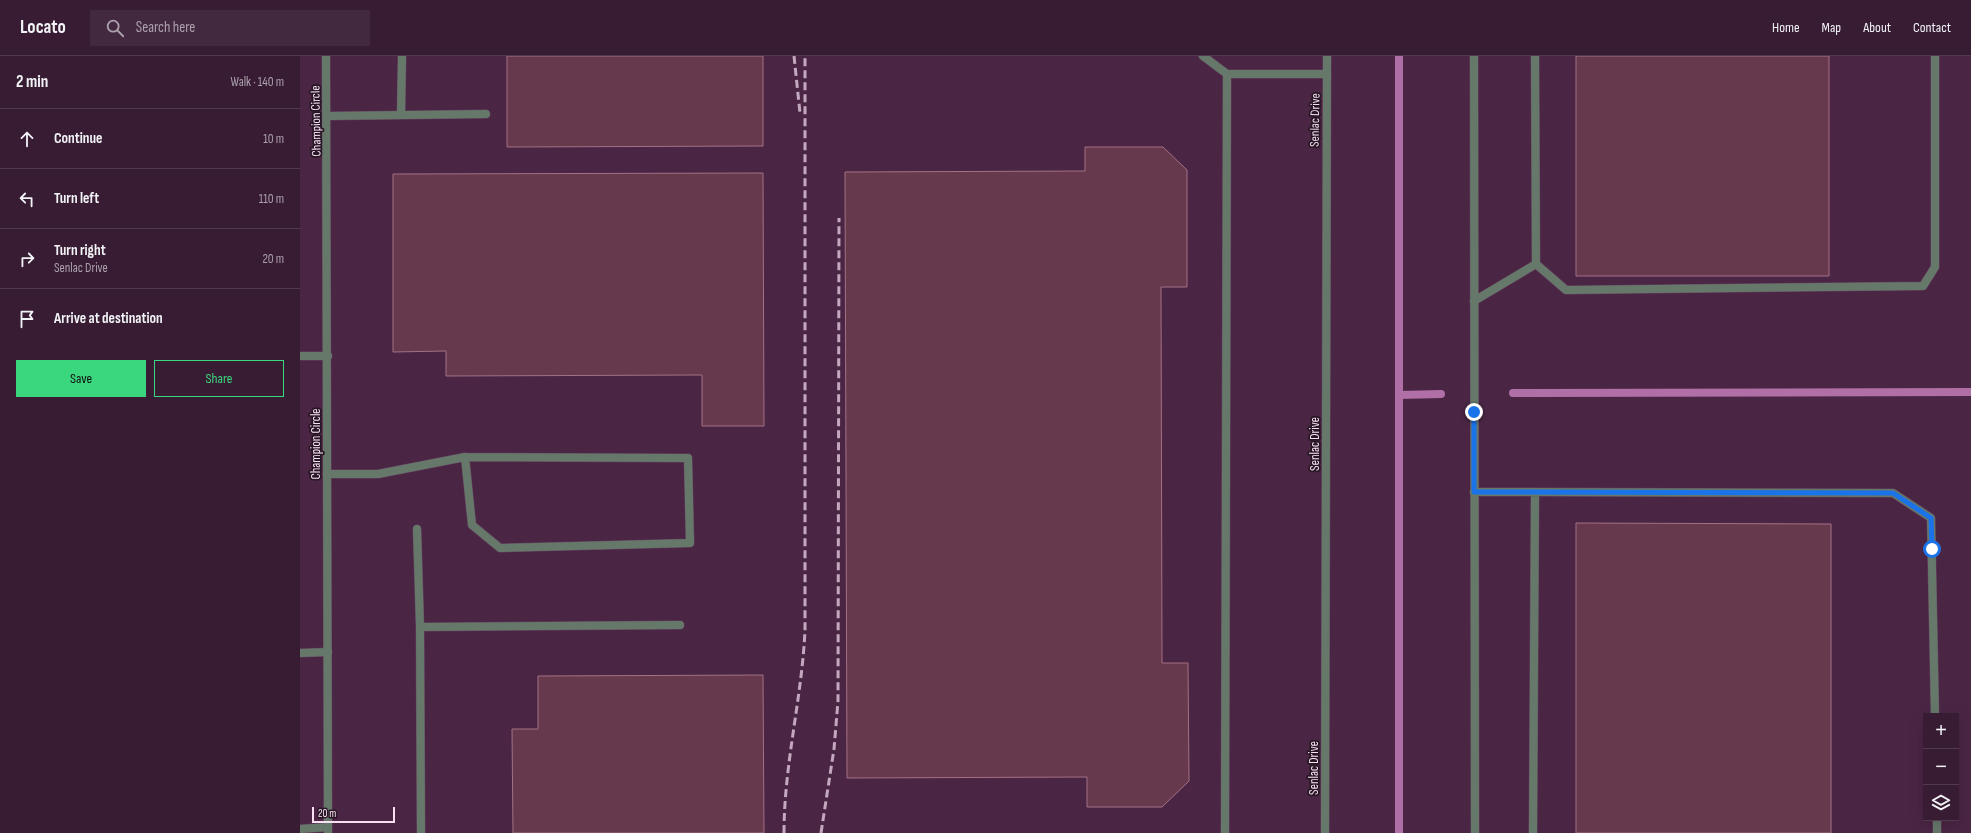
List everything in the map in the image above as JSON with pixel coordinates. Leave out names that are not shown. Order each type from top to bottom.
[{"type":"street","name":"Champion Circle","points":[[326,56],[328,356],[328,830]]},
{"type":"street","points":[[401,115],[402,56]]},
{"type":"street","points":[[1203,56],[1227,74],[1327,74]]},
{"type":"street","name":"Senlac Drive","points":[[1325,833],[1327,56]]},
{"type":"street","points":[[1474,56],[1475,833]]},
{"type":"street","points":[[1535,56],[1536,264],[1566,290],[1923,286],[1935,268],[1935,56]]},
{"type":"street","points":[[1225,833],[1227,74]]},
{"type":"street","points":[[327,116],[486,114]]},
{"type":"street","points":[[1474,301],[1536,264]]},
{"type":"street","points":[[300,356],[328,356]]},
{"type":"street","points":[[327,474],[378,474],[465,457],[688,458],[690,543],[500,548],[472,525],[465,457]]},
{"type":"street","points":[[1474,492],[1893,493],[1931,518],[1935,713]]},
{"type":"street","points":[[1533,833],[1535,492]]},
{"type":"street","points":[[417,529],[420,627],[421,833]]},
{"type":"street","points":[[420,627],[680,626]]},
{"type":"street","points":[[300,653],[328,652]]},
{"type":"street","points":[[1937,821],[1937,833]]},
{"type":"street","points":[[300,829],[328,830]]},
{"type":"building","points":[[507,56],[763,56],[763,146],[507,147]]},
{"type":"building","points":[[1576,56],[1829,56],[1829,276],[1576,276]]},
{"type":"building","points":[[1085,147],[1163,147],[1187,170],[1187,287],[1161,287],[1162,663],[1188,663],[1189,781],[1162,807],[1087,807],[1087,777],[847,778],[845,172],[1085,171]]},
{"type":"building","points":[[763,173],[764,426],[702,426],[702,375],[446,376],[446,351],[393,352],[393,174]]},
{"type":"building","points":[[1576,523],[1831,524],[1831,833],[1576,833]]},
{"type":"building","points":[[763,675],[764,833],[513,833],[512,729],[538,729],[538,676]]},
{"type":"waterway","points":[[1399,56],[1399,833]]},
{"type":"waterway","points":[[1513,393],[1971,392]]},
{"type":"waterway","points":[[1399,395],[1441,394]]},
{"type":"railway","points":[[794,56],[800,113]]},
{"type":"railway","points":[[784,833],[787,782],[805,630],[805,56]]},
{"type":"railway","points":[[821,833],[834,749],[838,701],[839,218]]},
{"type":"route","points":[[1474,412],[1474,492],[1893,493],[1931,518],[1932,549]]}]
